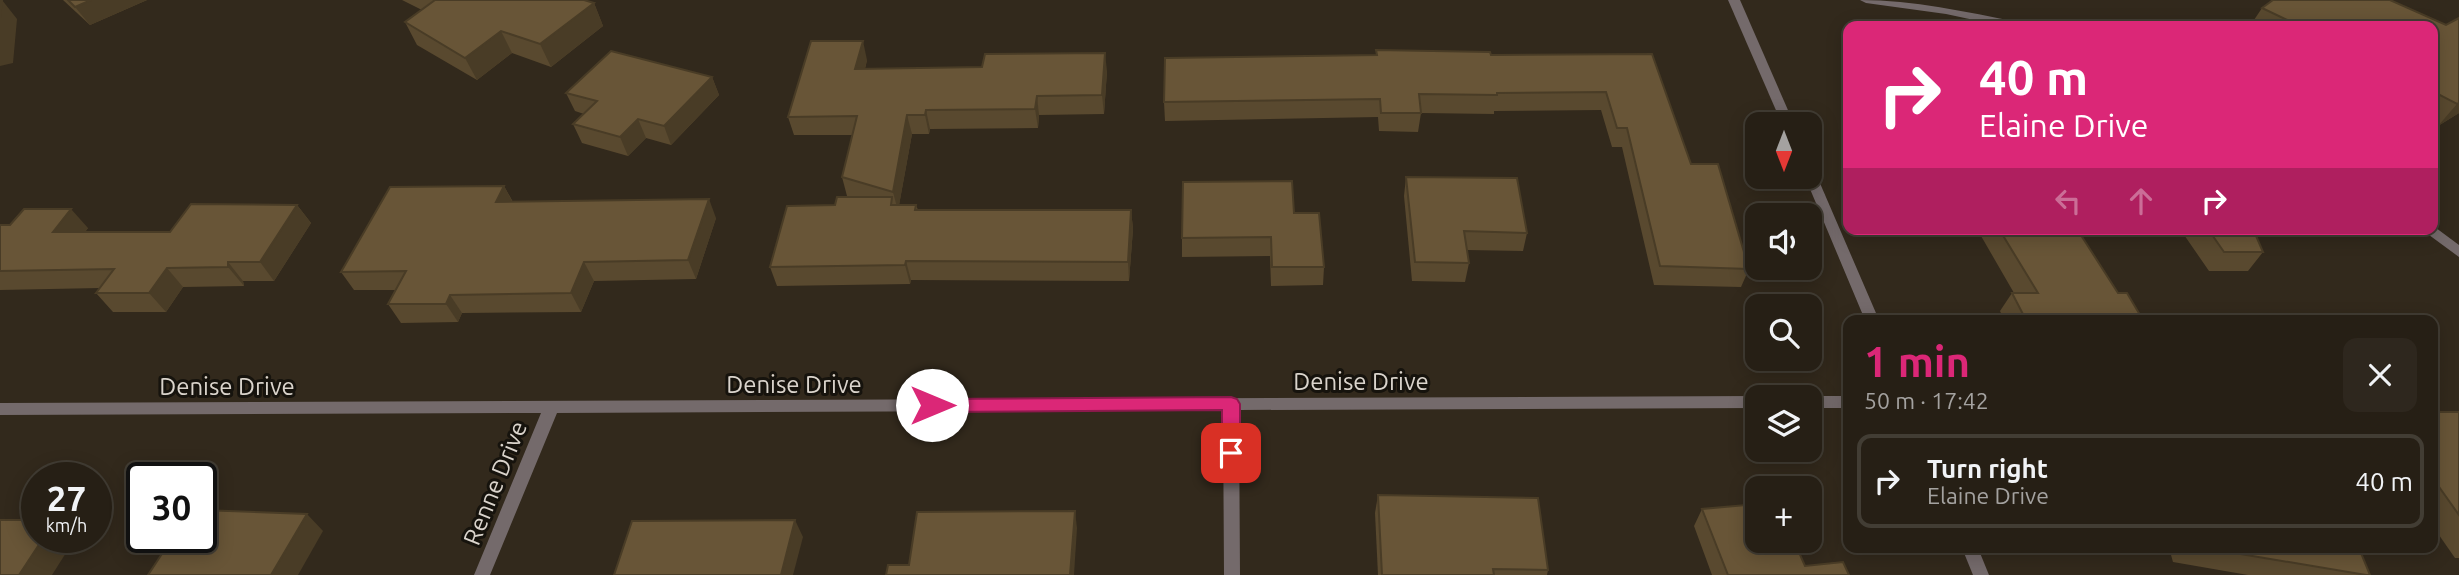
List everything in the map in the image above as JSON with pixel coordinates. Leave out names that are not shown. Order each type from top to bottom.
[{"type":"street","points":[[1734,0],[1783,112]]},
{"type":"street","points":[[1866,0],[1994,21]]},
{"type":"street","points":[[1816,189],[1870,315]]},
{"type":"street","points":[[2438,235],[2459,251]]},
{"type":"street","name":"Denise Drive","points":[[0,410],[1745,402]]},
{"type":"street","points":[[1822,402],[1843,402]]},
{"type":"street","points":[[1231,404],[1232,575]]},
{"type":"street","name":"Renne Drive","points":[[482,575],[551,408]]},
{"type":"street","points":[[1972,553],[1981,575]]},
{"type":"building","points":[[68,0],[91,0],[75,7]]},
{"type":"building","points":[[435,0],[584,0],[594,3],[540,44],[501,31],[465,58],[405,22]]},
{"type":"building","points":[[2273,0],[2390,0],[2437,21],[2289,21],[2262,8]]},
{"type":"building","points":[[2459,18],[2459,103],[2438,94],[2438,21],[2446,25]]},
{"type":"building","points":[[811,41],[863,41],[855,69],[982,67],[985,54],[1105,53],[1102,95],[1037,96],[1035,109],[926,110],[925,115],[907,115],[893,192],[842,177],[857,116],[788,117]]},
{"type":"building","points":[[1376,50],[1490,52],[1491,55],[1652,54],[1691,164],[1718,164],[1745,255],[1745,269],[1660,266],[1627,128],[1617,128],[1606,92],[1419,94],[1421,113],[1381,113],[1380,99],[1164,102],[1165,58],[1377,55]]},
{"type":"building","points":[[611,51],[712,77],[664,126],[638,119],[620,137],[573,124],[597,101],[566,93]]},
{"type":"building","points":[[1406,177],[1517,178],[1527,233],[1464,231],[1469,263],[1415,262]]},
{"type":"building","points":[[1292,181],[1294,213],[1319,213],[1324,267],[1272,267],[1271,237],[1182,238],[1183,182]]},
{"type":"building","points":[[504,186],[496,202],[709,199],[688,260],[584,262],[571,293],[450,295],[446,304],[388,304],[406,271],[341,272],[390,187]]},
{"type":"building","points":[[837,197],[892,197],[891,205],[916,205],[915,210],[1131,210],[1128,262],[906,261],[905,265],[770,267],[787,206],[835,205]]},
{"type":"building","points":[[191,204],[297,205],[260,262],[228,262],[228,267],[167,268],[149,293],[96,293],[114,269],[0,271],[0,225],[10,225],[24,209],[71,209],[53,232],[170,232]]},
{"type":"building","points":[[2003,235],[2081,235],[2118,293],[2127,293],[2140,315],[2023,315],[2012,293],[2038,293]]},
{"type":"building","points":[[2212,235],[2256,235],[2263,252],[2224,252]]},
{"type":"building","points":[[2438,412],[2459,412],[2459,515],[2438,485]]},
{"type":"building","points":[[1378,495],[1538,498],[1548,570],[1493,569],[1494,575],[1382,575]]},
{"type":"building","points":[[1745,505],[1745,553],[1799,553],[1805,566],[1843,562],[1849,575],[1728,575],[1702,509]]},
{"type":"building","points":[[217,511],[307,514],[271,575],[148,575],[162,553],[217,553]]},
{"type":"building","points":[[1075,511],[1070,575],[886,575],[888,565],[909,565],[917,512]]},
{"type":"building","points":[[0,520],[21,520],[21,553],[33,553],[19,575],[0,575]]},
{"type":"building","points":[[795,520],[781,575],[614,575],[632,521]]},
{"type":"building","points":[[2235,553],[2361,553],[2370,575]]},
{"type":"route","points":[[932,405],[1231,404],[1231,453]]}]
